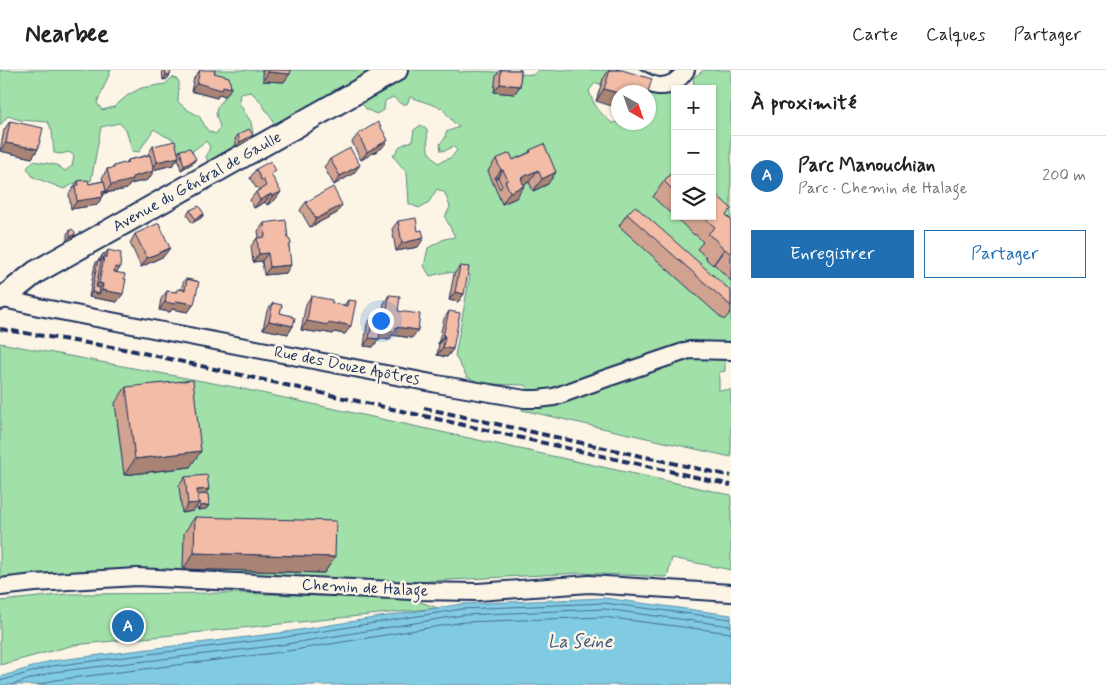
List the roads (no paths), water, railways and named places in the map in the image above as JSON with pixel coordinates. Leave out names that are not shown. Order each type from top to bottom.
[{"type":"street","name":"Avenue du Général de Gaulle","points":[[0,298],[8,295],[36,272],[396,70]]},
{"type":"street","points":[[626,70],[652,86],[664,86],[674,82],[686,70]]},
{"type":"street","name":"Rue des Douze Apôtres","points":[[0,298],[38,307],[524,399],[554,397],[689,350],[731,350]]},
{"type":"street","name":"Chemin de Halage","points":[[0,587],[136,577],[431,591],[478,592],[589,584],[731,593]]},
{"type":"water","name":"La Seine","points":[[604,598],[731,615],[731,685],[0,685],[0,677],[51,661],[280,633],[462,604]]},
{"type":"railway","points":[[0,329],[130,350],[731,485]]},
{"type":"railway","points":[[424,408],[731,476]]},
{"type":"place","name":"Parc Manouchian","points":[[128,626]]}]
